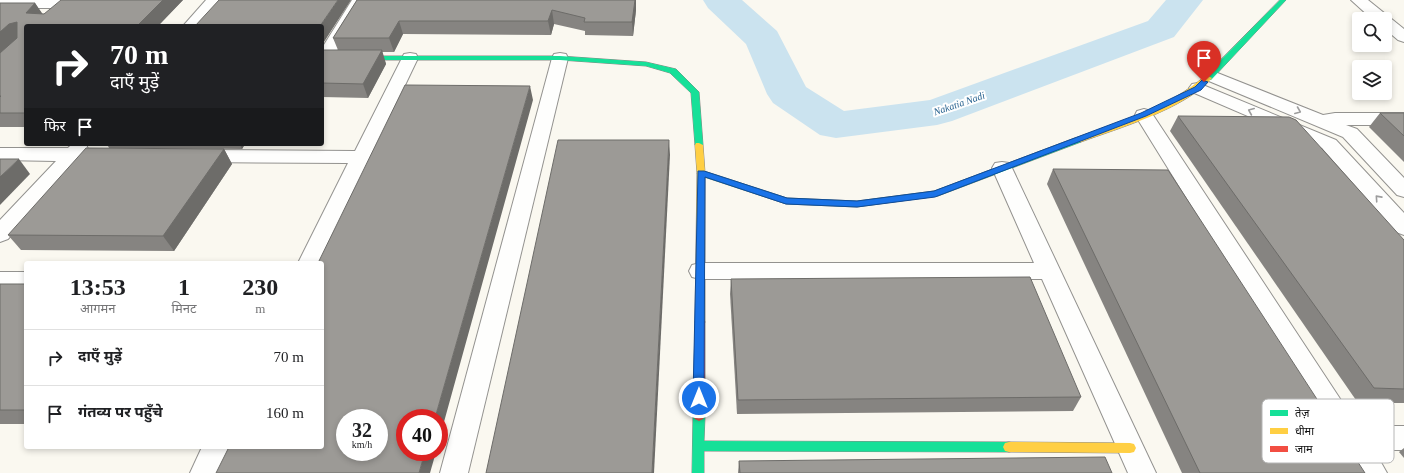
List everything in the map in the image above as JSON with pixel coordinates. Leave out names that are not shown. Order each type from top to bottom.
[{"type":"street","points":[[192,24],[214,0]]},
{"type":"street","points":[[324,56],[360,0]]},
{"type":"street","points":[[701,173],[786,201],[857,204],[935,194],[1144,114],[1204,82],[1283,0]]},
{"type":"street","points":[[1359,0],[1374,12]]},
{"type":"street","points":[[0,3],[71,1]]},
{"type":"street","points":[[54,17],[71,1]]},
{"type":"street","points":[[1392,26],[1402,34]]},
{"type":"street","points":[[324,58],[560,58],[646,64],[673,71],[695,92],[701,173],[698,473]]},
{"type":"street","points":[[310,261],[410,58]]},
{"type":"street","points":[[454,473],[560,58]]},
{"type":"street","points":[[1204,82],[1324,121],[1350,132],[1404,190]]},
{"type":"street","points":[[1204,82],[1299,131],[1329,144],[1404,227]]},
{"type":"street","points":[[1144,114],[1326,399]]},
{"type":"street","points":[[1299,131],[1324,121],[1335,119],[1404,119]]},
{"type":"street","points":[[0,154],[78,150],[127,155]]},
{"type":"street","points":[[0,234],[78,150]]},
{"type":"street","points":[[182,156],[361,157]]},
{"type":"street","points":[[1002,168],[1142,473]]},
{"type":"street","points":[[700,270],[1049,271]]},
{"type":"street","points":[[0,281],[24,281]]},
{"type":"street","points":[[698,446],[1130,448]]},
{"type":"street","points":[[204,473],[216,449]]},
{"type":"street","points":[[1367,463],[1373,473]]},
{"type":"building","points":[[61,0],[163,0],[139,24],[24,24],[24,113],[0,113],[0,53],[17,38],[17,22],[9,24],[0,32],[0,3],[35,3],[26,13],[44,14]]},
{"type":"building","points":[[219,0],[338,0],[321,24],[197,24]]},
{"type":"building","points":[[357,0],[635,0],[632,22],[584,22],[585,18],[552,10],[548,21],[399,21],[389,38],[333,38]]},
{"type":"building","points":[[324,50],[382,50],[363,84],[324,83]]},
{"type":"building","points":[[405,85],[530,86],[438,409],[396,409],[396,461],[422,461],[419,473],[216,473],[228,449],[324,449],[324,261],[319,261]]},
{"type":"building","points":[[1380,113],[1404,113],[1404,136]]},
{"type":"building","points":[[1178,116],[1289,117],[1296,120],[1404,240],[1404,389],[1374,388]]},
{"type":"building","points":[[558,140],[669,140],[652,473],[486,473]]},
{"type":"building","points":[[86,148],[224,149],[163,236],[8,235]]},
{"type":"building","points":[[0,159],[19,159],[0,177]]},
{"type":"building","points":[[1053,169],[1168,170],[1317,399],[1262,399],[1262,463],[1358,463],[1365,473],[1200,473]]},
{"type":"building","points":[[1030,277],[1081,397],[738,400],[731,279]]},
{"type":"building","points":[[0,284],[24,284],[24,410],[0,410]]},
{"type":"building","points":[[1105,457],[1112,473],[740,473],[739,461]]},
{"type":"waterway","name":"Nakatia Nadi","points":[[721,0],[763,39],[788,94],[836,125],[937,112],[1161,29],[1185,0]]},
{"type":"traffic: fast","points":[[1208,78],[1283,0]]},
{"type":"traffic: fast","points":[[324,58],[560,58],[646,64],[673,71],[695,92],[699,145]]},
{"type":"traffic: fast","points":[[701,173],[786,201],[857,204],[935,194],[1078,140]]},
{"type":"traffic: fast","points":[[698,473],[699,416]]},
{"type":"traffic: fast","points":[[698,446],[1009,447]]},
{"type":"traffic: slow","points":[[1078,140],[1128,122],[1182,98],[1208,78]]},
{"type":"traffic: slow","points":[[699,145],[701,173],[700,322]]},
{"type":"traffic: slow","points":[[1009,447],[1130,448]]},
{"type":"traffic: jam","points":[[699,416],[700,322]]},
{"type":"route","points":[[699,398],[701,173],[786,201],[857,204],[935,194],[1144,114],[1198,88],[1204,82]]}]
